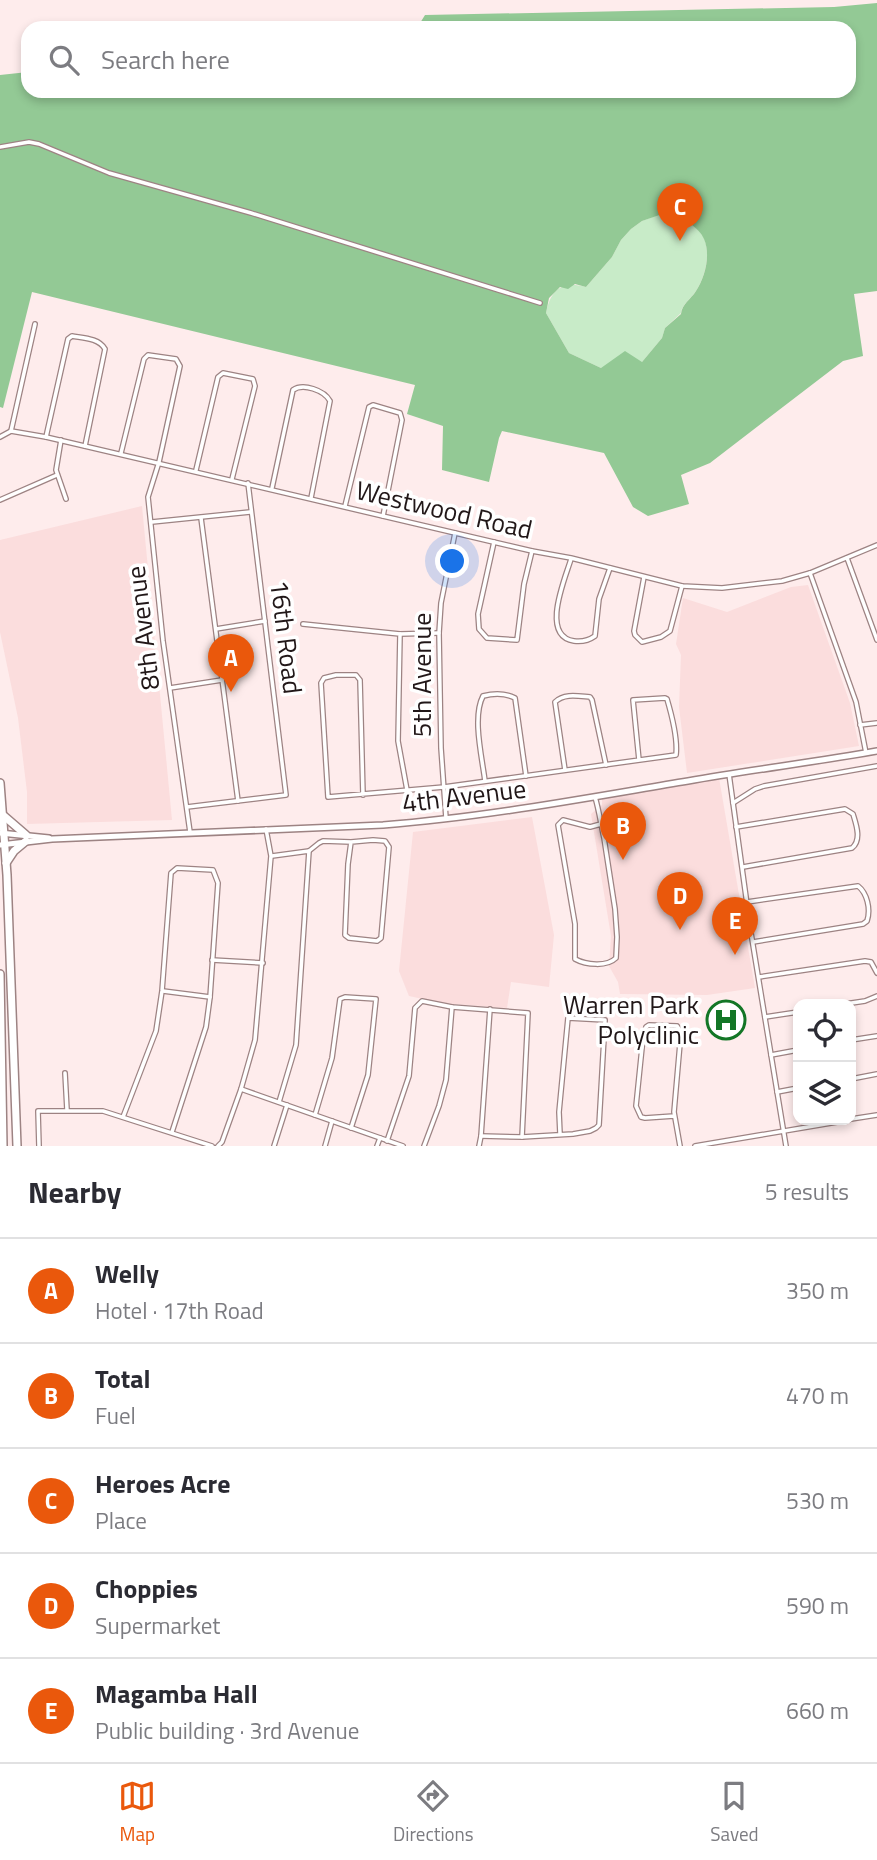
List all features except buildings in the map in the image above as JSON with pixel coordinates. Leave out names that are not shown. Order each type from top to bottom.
[{"type":"highway","points":[[0,783],[4,816],[2,833],[6,863],[18,1146]]},
{"type":"highway","points":[[4,816],[26,838],[6,863]]},
{"type":"highway","points":[[0,974],[3,1146]]},
{"type":"street","points":[[0,147],[29,142],[39,144],[109,173],[251,213],[540,303]]},
{"type":"street","points":[[0,437],[11,431],[35,324]]},
{"type":"street","points":[[46,437],[69,338],[72,336],[96,341],[105,349],[85,446]]},
{"type":"street","name":"8th Avenue","points":[[121,453],[144,359],[148,355],[176,359],[180,366],[159,463],[148,494],[163,641],[190,832]]},
{"type":"street","points":[[195,471],[218,377],[223,373],[243,376],[253,379],[255,386],[232,479]]},
{"type":"street","points":[[272,488],[293,390],[298,387],[309,388],[325,394],[330,401],[311,498]]},
{"type":"street","points":[[345,507],[369,407],[373,405],[400,413],[402,420],[383,516]]},
{"type":"street","name":"Westwood Road","points":[[11,431],[121,453],[682,586],[722,588],[782,581],[810,573],[877,545]]},
{"type":"street","points":[[61,440],[56,470],[66,499]]},
{"type":"street","points":[[0,500],[57,475]]},
{"type":"street","name":"16th Road","points":[[238,801],[286,795],[248,483]]},
{"type":"street","points":[[151,522],[250,512]]},
{"type":"street","points":[[187,807],[238,801],[201,518]]},
{"type":"street","name":"5th Avenue","points":[[446,818],[441,748],[439,633],[441,603],[455,533]]},
{"type":"street","points":[[494,541],[478,614],[479,629],[487,638],[516,640],[524,584],[533,551]]},
{"type":"street","points":[[571,558],[557,611],[556,625],[564,638],[584,641],[595,636],[599,599],[610,568]]},
{"type":"street","points":[[847,558],[877,640]]},
{"type":"street","points":[[810,573],[856,702],[866,753]]},
{"type":"street","points":[[644,578],[634,631],[642,642],[661,637],[670,631],[682,586]]},
{"type":"street","points":[[216,629],[265,621]]},
{"type":"street","points":[[303,624],[400,634],[439,633]]},
{"type":"street","points":[[400,634],[398,739],[407,790]]},
{"type":"street","points":[[363,795],[361,682],[356,675],[324,678],[321,683],[328,797],[363,795],[444,787],[676,755],[677,746],[667,699],[633,700],[639,760]]},
{"type":"street","points":[[170,688],[222,680]]},
{"type":"street","points":[[485,781],[479,705],[484,696],[490,695],[503,694],[515,698],[526,776]]},
{"type":"street","points":[[565,771],[555,702],[564,696],[590,697],[592,700],[607,765]]},
{"type":"street","points":[[860,726],[877,723]]},
{"type":"street","name":"4th Avenue","points":[[2,833],[26,838],[52,839],[383,825],[525,809],[877,751]]},
{"type":"street","points":[[733,803],[764,786],[877,766]]},
{"type":"street","points":[[729,774],[786,1146]]},
{"type":"street","points":[[595,797],[601,824],[615,909],[616,958],[608,964],[575,959],[574,918],[558,825],[563,820],[590,827],[601,824]]},
{"type":"street","points":[[736,827],[845,809],[853,814],[857,833],[858,841],[852,848],[742,867]]},
{"type":"street","points":[[218,1146],[222,1142],[241,1089],[255,1040],[271,856],[266,829]]},
{"type":"street","points":[[3,845],[26,838]]},
{"type":"street","points":[[271,856],[309,851],[323,841],[384,841],[389,847],[381,938],[377,940],[349,938],[345,934],[351,842]]},
{"type":"street","points":[[279,1102],[296,1045],[309,851]]},
{"type":"street","points":[[123,1117],[156,1031],[162,991],[171,873],[175,868],[214,870],[218,883],[210,997],[202,1043],[172,1132]]},
{"type":"street","points":[[747,902],[858,886],[865,893],[869,915],[863,924],[753,942]]},
{"type":"street","points":[[212,960],[263,963]]},
{"type":"street","points":[[759,977],[865,961],[871,962],[877,973]]},
{"type":"street","points":[[162,991],[210,997]]},
{"type":"street","points":[[856,1002],[877,996]]},
{"type":"street","points":[[315,1115],[332,1058],[340,999],[376,999],[368,1075],[351,1128]]},
{"type":"street","points":[[387,1141],[409,1076],[415,1008],[422,1002],[528,1013],[522,1137]]},
{"type":"street","points":[[424,1146],[446,1080],[452,1007]]},
{"type":"street","points":[[479,1146],[490,1009]]},
{"type":"street","points":[[765,1017],[793,1013]]},
{"type":"street","points":[[481,1136],[522,1137],[560,1134],[590,1131],[596,1128],[599,1125],[605,1020],[568,1018],[559,1112],[560,1134]]},
{"type":"street","points":[[674,1116],[645,1118],[638,1113],[636,1106],[643,1038],[649,1025],[677,1026],[681,1032],[674,1116],[680,1146]]},
{"type":"street","points":[[856,1039],[877,1036]]},
{"type":"street","points":[[771,1055],[793,1051]]},
{"type":"street","points":[[65,1073],[67,1110]]},
{"type":"street","points":[[856,1078],[877,1074]]},
{"type":"street","points":[[241,1089],[403,1146]]},
{"type":"street","points":[[777,1091],[793,1089]]},
{"type":"street","points":[[274,1146],[287,1105]]},
{"type":"street","points":[[39,1146],[38,1111],[99,1110],[212,1146]]},
{"type":"street","points":[[856,1119],[877,1115]]},
{"type":"street","points":[[325,1146],[332,1121]]},
{"type":"street","points":[[695,1146],[822,1125]]},
{"type":"street","points":[[377,1146],[380,1139]]},
{"type":"shaded area","points":[[142,506],[172,820],[27,824],[27,792],[18,718],[0,632],[0,540]]},
{"type":"shaded area","points":[[808,585],[850,703],[859,746],[687,773],[679,707],[681,655],[676,644],[683,598],[727,612],[791,587]]},
{"type":"shaded area","points":[[719,778],[755,988],[707,995],[620,994],[618,982],[609,966],[611,936],[591,814],[602,805],[602,798]]},
{"type":"shaded area","points":[[532,817],[554,935],[549,987],[511,982],[507,1008],[441,1003],[409,996],[399,971],[413,832]]},
{"type":"green space","points":[[877,3],[877,291],[854,294],[863,356],[843,361],[710,463],[681,475],[689,504],[648,516],[633,507],[604,453],[502,431],[489,482],[442,470],[443,426],[407,414],[415,385],[32,292],[3,408],[0,407],[0,75],[21,73],[21,98],[856,98],[856,21],[421,21],[425,15],[834,7]],"holes":[[[671,211],[698,231],[706,245],[706,266],[702,279],[681,314],[665,328],[662,338],[642,362],[625,351],[601,368],[569,353],[546,313],[549,298],[560,287],[568,289],[575,284],[586,287],[612,257],[621,240],[642,221]]]},
{"type":"green space","points":[[671,210],[698,230],[704,238],[707,251],[702,279],[681,313],[665,328],[662,338],[642,362],[601,368],[569,353],[546,313],[551,298],[564,286],[586,287],[612,257],[631,229],[642,221]]},
{"type":"place","name":"Heroes Acre","points":[[680,241]]},
{"type":"place","name":"Welly","points":[[231,692]]},
{"type":"place","name":"Total","points":[[623,860]]},
{"type":"place","name":"Choppies","points":[[680,930]]},
{"type":"place","name":"Magamba Hall","points":[[735,955]]},
{"type":"place","name":"Warren Park Polyclinic","points":[[726,1020]]}]
